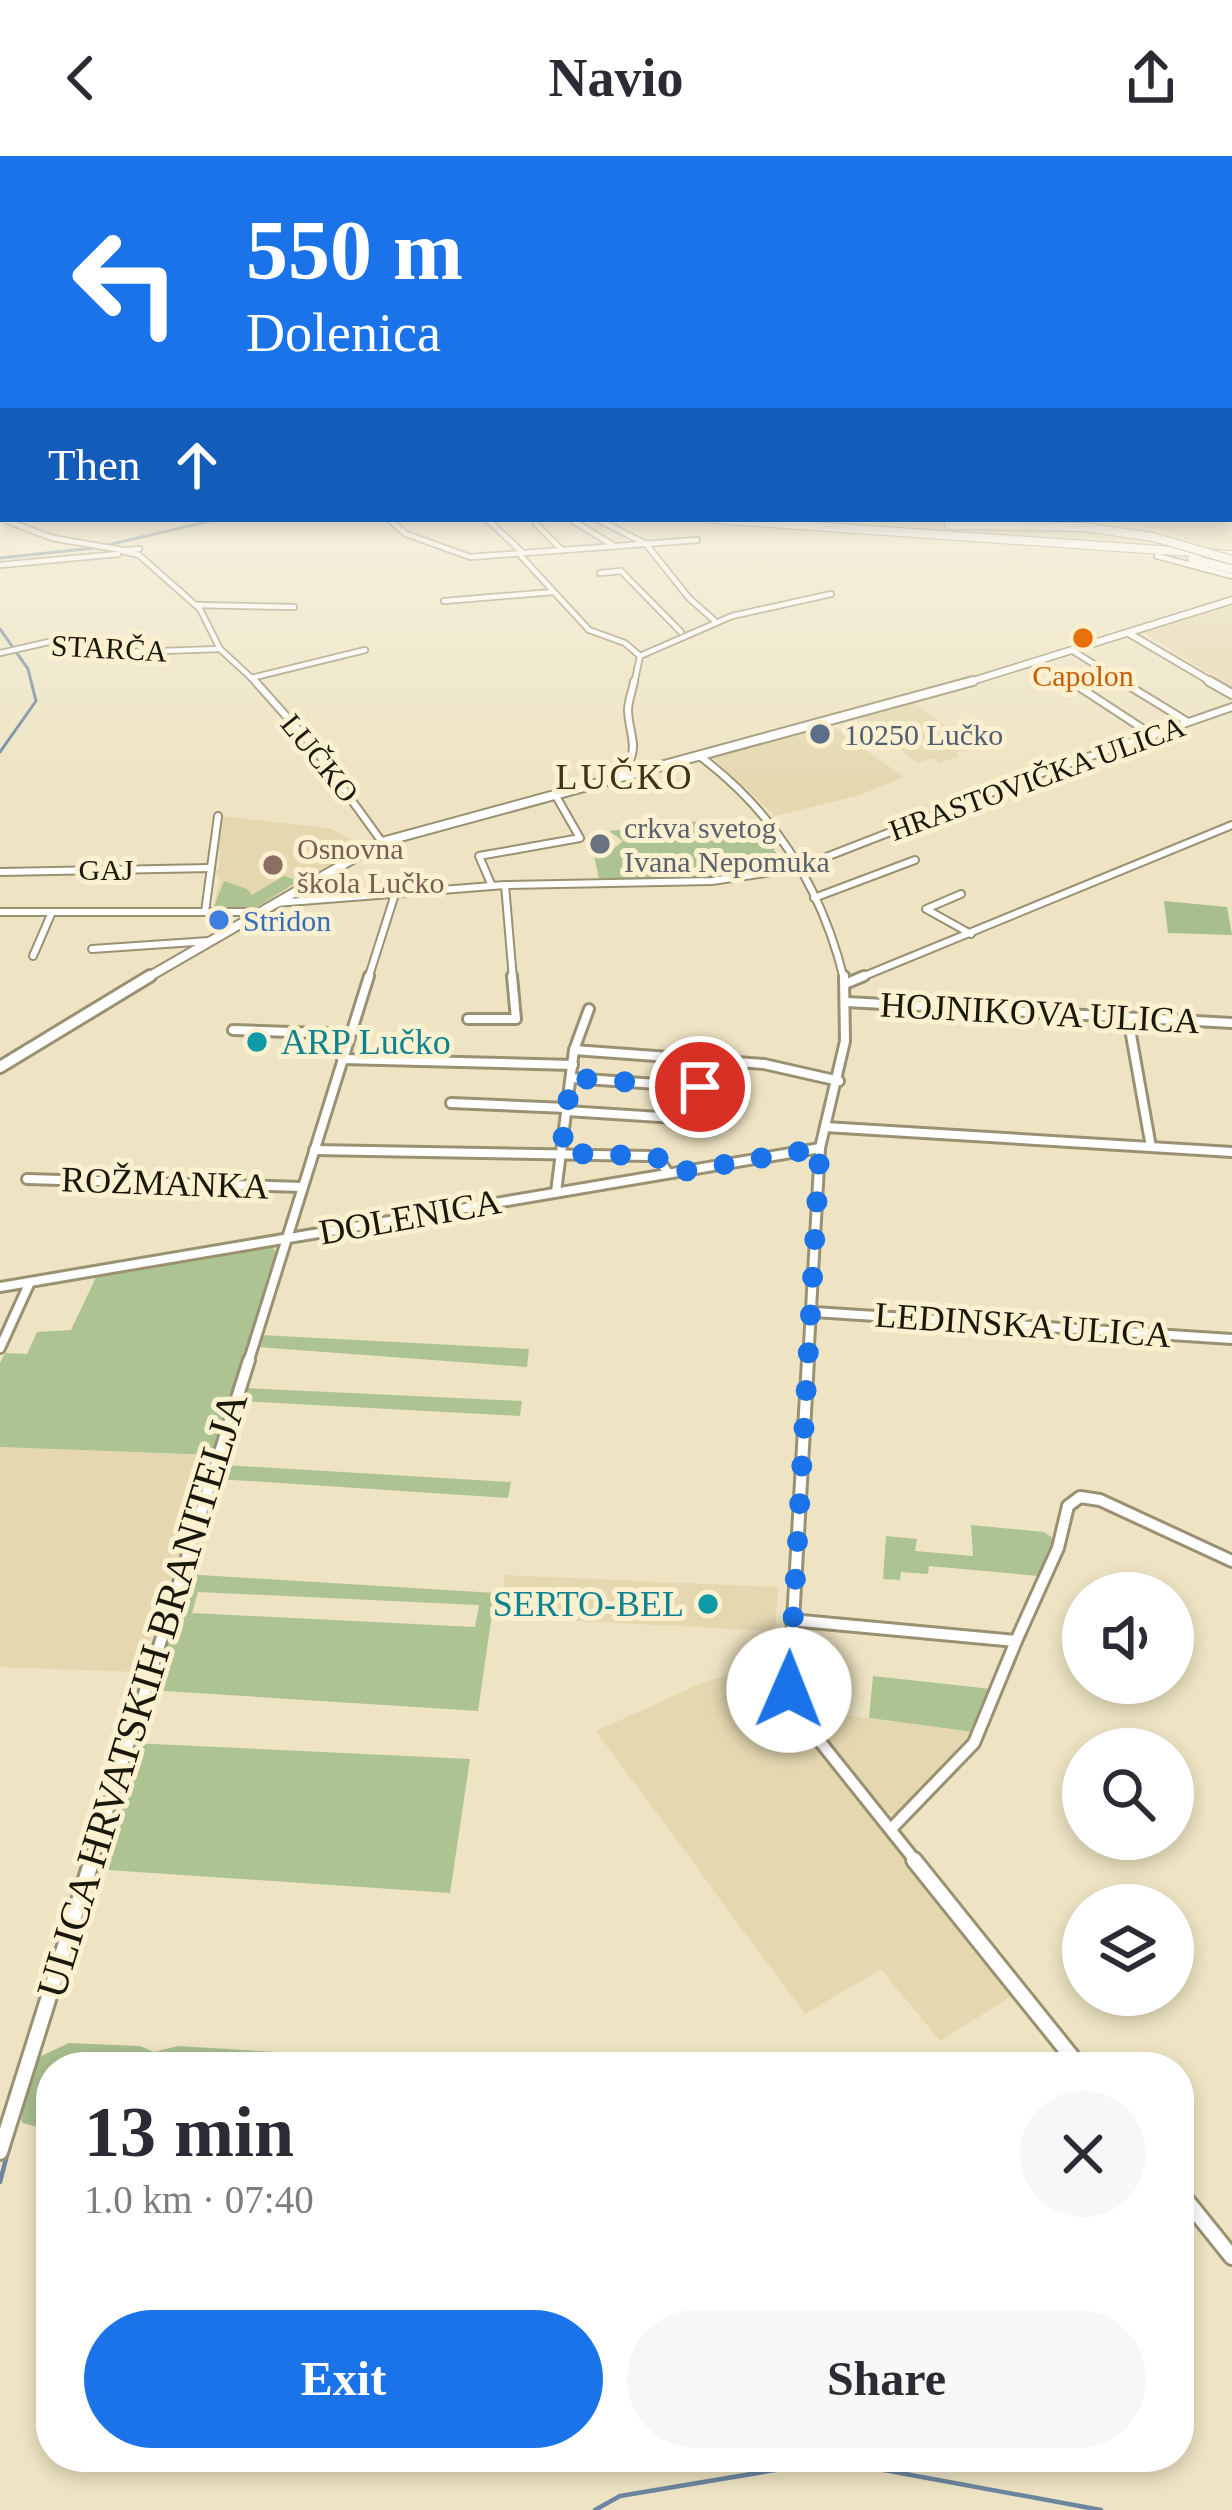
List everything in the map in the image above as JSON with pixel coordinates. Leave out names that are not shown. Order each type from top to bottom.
[{"type":"main road","points":[[0,1067],[382,842],[701,757],[1073,651],[1232,600]]},
{"type":"main road","points":[[1129,634],[1232,694]]},
{"type":"street","name":"LUČKO","points":[[149,565],[196,605],[220,649],[311,744],[382,842]]},
{"type":"street","points":[[530,565],[589,631],[625,643],[640,656]]},
{"type":"street","points":[[661,565],[715,621]]},
{"type":"street","points":[[600,573],[621,571],[681,632]]},
{"type":"street","points":[[444,601],[553,592]]},
{"type":"street","points":[[604,784],[625,766],[636,740],[628,710],[640,656],[681,632],[773,602],[831,594]]},
{"type":"street","points":[[196,605],[294,607]]},
{"type":"street","name":"STARČA","points":[[0,652],[53,641],[130,652],[220,649]]},
{"type":"street","name":"LUČKO","points":[[251,678],[365,650]]},
{"type":"street","points":[[1073,651],[1188,722]]},
{"type":"street","points":[[1063,672],[1058,673],[1154,736]]},
{"type":"street","name":"HRASTOVIČKA ULICA","points":[[271,904],[505,885],[712,881],[798,868],[1042,773],[1232,706]]},
{"type":"street","points":[[701,757],[752,800],[776,828],[814,898],[848,1002],[839,1081],[820,1148],[814,1312],[791,1620],[788,1680],[792,1699],[822,1744],[1068,2052]]},
{"type":"street","points":[[625,766],[639,774]]},
{"type":"street","points":[[492,886],[479,856],[580,838],[556,796]]},
{"type":"street","points":[[206,912],[218,817]]},
{"type":"street","points":[[845,984],[1232,824]]},
{"type":"street","points":[[814,898],[915,860]]},
{"type":"street","name":"GAJ","points":[[0,872],[212,868]]},
{"type":"street","points":[[467,1019],[516,1019],[505,885]]},
{"type":"street","name":"ROŽMANKA","points":[[285,1238],[396,891]]},
{"type":"street","points":[[961,894],[926,910],[971,934]]},
{"type":"street","points":[[33,956],[52,913]]},
{"type":"street","name":"GAJ","points":[[1,914],[256,913]]},
{"type":"street","points":[[92,949],[209,941]]},
{"type":"street","name":"HOJNIKOVA ULICA","points":[[848,1002],[1232,1024]]},
{"type":"street","points":[[556,1192],[574,1050],[589,1009]]},
{"type":"street","points":[[1128,1018],[1150,1147]]},
{"type":"street","points":[[233,1030],[349,1034]]},
{"type":"street","points":[[574,1050],[764,1064],[839,1081]]},
{"type":"street","points":[[342,1059],[572,1065]]},
{"type":"street","points":[[571,1078],[700,1087]]},
{"type":"street","points":[[451,1103],[706,1120]]},
{"type":"street","points":[[825,1127],[1232,1152]]},
{"type":"street","name":"DOLENICA","points":[[0,1287],[820,1148]]},
{"type":"street","name":"ROŽMANKA","points":[[314,1150],[650,1156],[658,1158],[668,1174]]},
{"type":"street","name":"ROŽMANKA","points":[[27,1179],[302,1187]]},
{"type":"street","name":"ULICA HRVATSKIH BRANITELJA","points":[[0,2152],[285,1238]]},
{"type":"street","points":[[0,1348],[30,1282]]},
{"type":"street","name":"LEDINSKA ULICA","points":[[814,1312],[1232,1339]]},
{"type":"street","points":[[892,1828],[974,1743],[1058,1548],[1069,1506],[1084,1497],[1100,1500],[1232,1561]]},
{"type":"street","points":[[791,1620],[1016,1641]]},
{"type":"street","points":[[1194,2210],[1232,2257]]},
{"type":"shaded area","points":[[1232,603],[1232,689],[1143,632]]},
{"type":"shaded area","points":[[913,702],[976,748],[956,752],[959,756],[940,763],[934,758],[917,763],[861,717]]},
{"type":"shaded area","points":[[830,725],[904,777],[860,795],[775,816],[712,757]]},
{"type":"shaded area","name":"Osnovna škola Lučko","points":[[220,816],[329,828],[364,845],[252,910],[213,910],[220,878],[214,873],[219,868]]},
{"type":"shaded area","points":[[0,1447],[213,1455],[139,1672],[0,1667]]},
{"type":"shaded area","points":[[505,1575],[778,1587],[775,1631],[499,1617]]},
{"type":"shaded area","points":[[782,1659],[780,1689],[806,1731],[1015,1994],[940,2041],[881,1969],[805,2014],[596,1731],[704,1682]]},
{"type":"shaded area","points":[[803,1710],[974,1732],[902,1813],[892,1814],[884,1811]]},
{"type":"green space","points":[[709,820],[716,835],[764,831],[783,866],[725,873],[724,878],[599,878],[594,856],[606,855],[623,841],[609,831]]},
{"type":"green space","points":[[284,876],[298,881],[252,910],[213,909],[224,881],[252,895]]},
{"type":"green space","points":[[1164,901],[1227,907],[1232,935],[1168,933]]},
{"type":"green space","points":[[271,1244],[276,1252],[213,1455],[0,1447],[0,1363],[5,1353],[27,1354],[37,1332],[71,1330],[98,1273]]},
{"type":"green space","points":[[261,1335],[529,1349],[527,1367],[257,1347]]},
{"type":"green space","points":[[245,1388],[522,1401],[520,1416],[241,1401]]},
{"type":"green space","points":[[223,1465],[511,1482],[508,1498],[218,1479]]},
{"type":"green space","points":[[971,1525],[1044,1532],[1057,1541],[1039,1576],[929,1566],[928,1574],[901,1572],[900,1580],[883,1579],[886,1536],[917,1539],[915,1551],[973,1556]]},
{"type":"green space","points":[[184,1574],[495,1593],[478,1711],[148,1690]],"holes":[[[198,1592],[479,1605],[475,1627],[192,1613]]]},
{"type":"green space","points":[[873,1676],[991,1689],[974,1732],[869,1718]]},
{"type":"green space","points":[[132,1743],[470,1759],[450,1893],[93,1869]]},
{"type":"green space","points":[[69,2043],[140,2046],[154,2052],[50,2052]]},
{"type":"green space","points":[[178,2046],[276,2052],[154,2052]]},
{"type":"green space","points":[[36,2066],[36,2126],[22,2123],[20,2111]]},
{"type":"waterway","name":"STARČA","points":[[0,629],[28,669],[36,701],[0,752]]},
{"type":"waterway","points":[[0,2182],[14,2128]]},
{"type":"waterway","points":[[595,2510],[620,2496],[763,2472]]},
{"type":"waterway","points":[[895,2472],[1101,2510]]},
{"type":"place","name":"Capolon","points":[[1083,638]]},
{"type":"place","name":"10250 Lučko","points":[[820,734]]},
{"type":"place","name":"crkva svetog Ivana Nepomuka","points":[[600,844]]},
{"type":"place","name":"Osnovna škola Lučko","points":[[273,865]]},
{"type":"place","name":"Stridon","points":[[219,920]]},
{"type":"place","name":"ARP Lučko","points":[[257,1042]]},
{"type":"place","name":"SERTO-BEL","points":[[708,1604]]},
{"type":"district","name":"LUČKO","points":[[625,777]]},
{"type":"route","points":[[700,1087],[571,1078],[561,1153],[650,1156],[662,1162],[668,1174],[820,1148],[789,1690]]}]
